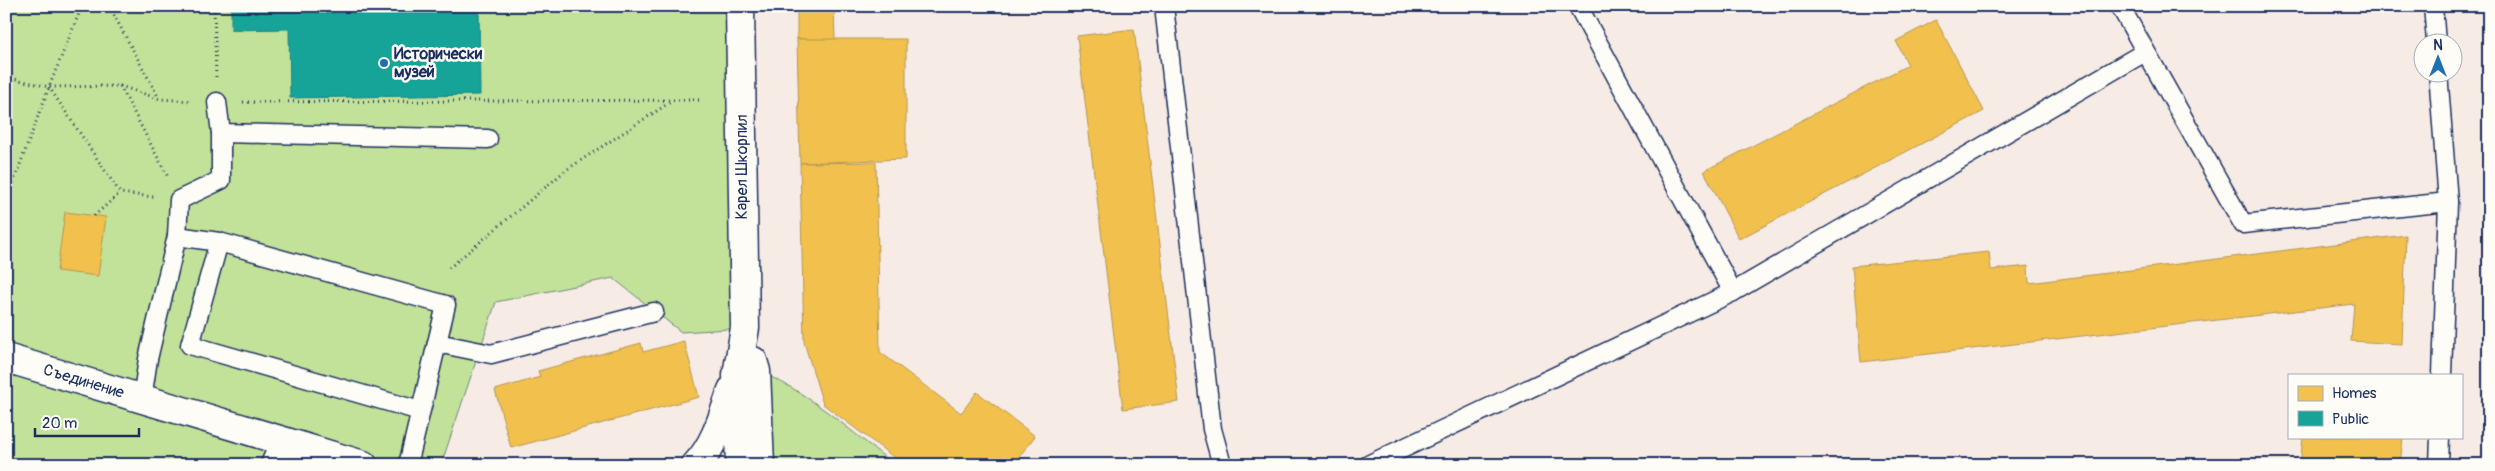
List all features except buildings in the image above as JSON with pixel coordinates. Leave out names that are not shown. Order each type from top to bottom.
[{"type":"street","name":"Карел Шкорпил","points":[[740,6],[745,328],[737,374],[740,465]]},
{"type":"street","name":"Карел Шкорпил","points":[[745,328],[756,371],[762,457]]},
{"type":"street","name":"Съединение","points":[[6,358],[142,399],[280,453],[363,465]]},
{"type":"street","points":[[696,465],[703,458],[718,430],[737,374]]},
{"type":"lane","points":[[1164,6],[1212,429],[1222,465]]},
{"type":"lane","points":[[1578,6],[1733,292]]},
{"type":"lane","points":[[2120,6],[2243,224],[2448,202]]},
{"type":"lane","points":[[2433,6],[2435,32]]},
{"type":"lane","points":[[1368,465],[1733,292],[2145,52]]},
{"type":"lane","points":[[2439,82],[2448,202],[2442,374]]},
{"type":"lane","points":[[142,399],[148,359],[177,236],[179,200],[221,180],[221,133],[217,102]]},
{"type":"lane","points":[[221,133],[488,138]]},
{"type":"lane","points":[[177,236],[219,242],[446,305],[408,465]]},
{"type":"lane","points":[[219,242],[190,345],[420,411]]},
{"type":"lane","points":[[437,343],[491,354],[654,312]]},
{"type":"lane","points":[[2439,465],[2440,438]]},
{"type":"path","points":[[6,202],[82,6]]},
{"type":"path","points":[[6,77],[49,87],[120,86],[160,99],[109,6]]},
{"type":"path","points":[[214,6],[217,102],[702,100]]},
{"type":"path","points":[[120,86],[179,200]]},
{"type":"path","points":[[49,87],[120,193]]},
{"type":"path","points":[[449,268],[566,170],[672,100]]},
{"type":"path","points":[[94,216],[120,193],[179,200]]},
{"type":"green space","points":[[6,6],[740,6],[745,328],[681,332],[613,278],[496,302],[441,465],[363,465],[285,442],[275,465],[6,465]]},
{"type":"green space","points":[[756,371],[774,378],[810,399],[895,465],[767,465]]},
{"type":"place","name":"Исторически музей","points":[[384,63]]}]
